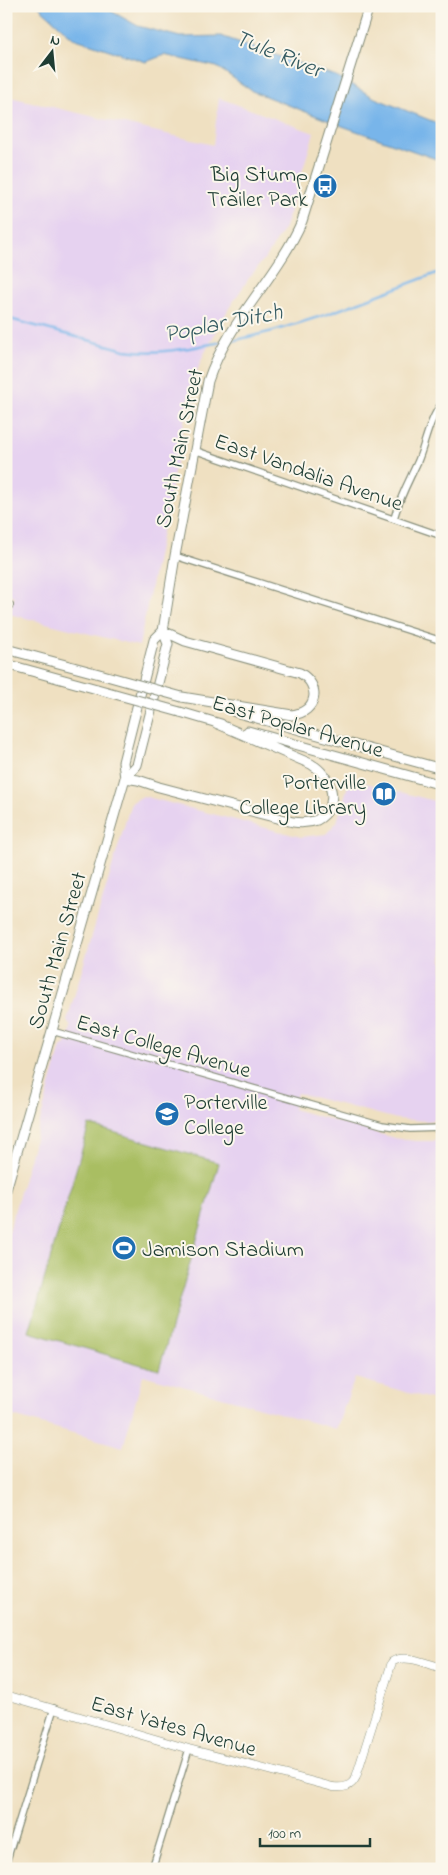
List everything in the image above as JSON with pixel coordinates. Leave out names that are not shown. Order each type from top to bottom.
[{"type":"main road","name":"South Main Street","points":[[125,778],[137,765],[168,644],[163,631],[194,450],[210,374],[218,355],[236,324],[292,243],[305,212],[356,53],[369,6]]},
{"type":"main road","name":"South Main Street","points":[[6,1190],[125,778],[123,762],[154,640],[163,631]]},
{"type":"main road","points":[[163,631],[185,641],[300,673],[312,683],[314,691],[308,708],[302,713],[292,715],[182,697]]},
{"type":"main road","name":"East Poplar Avenue","points":[[6,649],[442,768]]},
{"type":"main road","name":"East Poplar Avenue","points":[[6,664],[442,785]]},
{"type":"main road","points":[[125,778],[292,822],[312,821],[325,812],[330,801],[331,790],[328,779],[322,771],[311,764],[216,723]]},
{"type":"street","points":[[394,519],[397,504],[418,460],[434,413],[442,403]]},
{"type":"street","name":"East Vandalia Avenue","points":[[194,450],[442,536]]},
{"type":"street","points":[[175,556],[442,640]]},
{"type":"street","name":"East College Avenue","points":[[52,1031],[382,1125],[410,1129],[442,1128]]},
{"type":"street","name":"East Yates Avenue","points":[[6,1695],[190,1749],[333,1787],[347,1787],[353,1783],[356,1777],[392,1662],[397,1659],[411,1660],[442,1668]]},
{"type":"street","points":[[6,1863],[54,1708]]},
{"type":"street","points":[[152,1869],[190,1749]]},
{"type":"shaded area","points":[[6,96],[213,145],[219,98],[314,133],[285,227],[269,253],[229,308],[203,356],[195,376],[139,646],[9,614],[14,596],[6,593]]},
{"type":"shaded area","name":"Porterville College","points":[[350,779],[442,803],[442,1119],[427,1121],[397,1119],[297,1093],[293,1109],[394,1138],[415,1141],[442,1141],[442,1402],[355,1378],[336,1429],[143,1375],[123,1447],[6,1414],[6,1241],[61,1047],[67,1042],[71,1027],[67,1021],[131,803],[143,796],[301,837],[326,834],[337,822]]},
{"type":"green space","name":"Jamison Stadium","points":[[89,1125],[219,1163],[159,1370],[29,1332]]},
{"type":"water","points":[[38,6],[102,6],[138,26],[180,37],[221,36],[336,76],[375,98],[442,125],[442,161],[345,127],[252,91],[217,67],[164,55],[146,62],[73,38]]},
{"type":"waterway","name":"Poplar Ditch","points":[[228,342],[325,315],[442,271]]},
{"type":"waterway","name":"Poplar Ditch","points":[[6,318],[125,350],[149,352],[222,342]]},
{"type":"place","name":"Big Stump Trailer Park","points":[[325,186]]},
{"type":"place","name":"Porterville College Library","points":[[384,794]]},
{"type":"place","name":"Porterville College","points":[[167,1114]]},
{"type":"place","name":"Jamison Stadium","points":[[124,1248]]},
{"type":"water label","name":"Tule River","points":[[279,53]]}]
